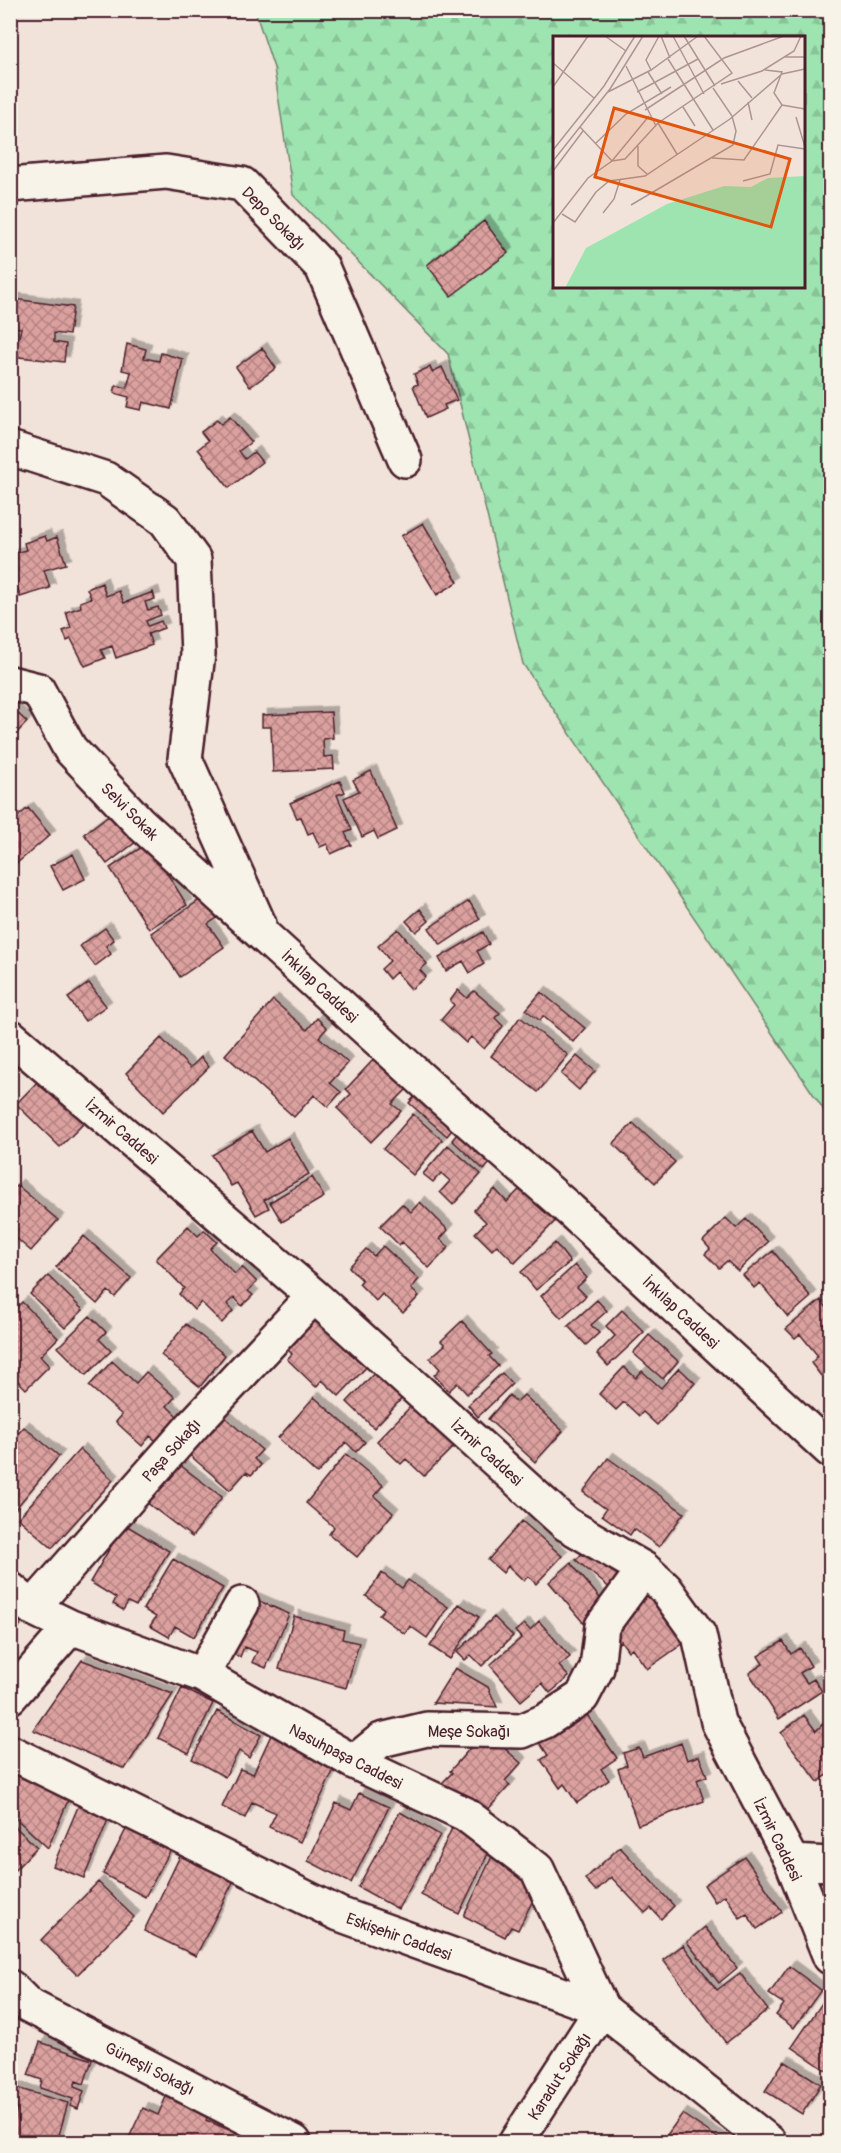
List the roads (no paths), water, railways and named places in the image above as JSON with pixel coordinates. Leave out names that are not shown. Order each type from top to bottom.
[{"type":"street","name":"Depo Sokağı","points":[[10,185],[166,172],[242,184],[322,267],[405,460]]},
{"type":"street","name":"İnkılap Caddesi","points":[[10,448],[106,479],[165,520],[194,560],[198,654],[185,759],[264,934],[441,1097],[570,1210],[831,1450]]},
{"type":"street","name":"Selvi Sokak","points":[[10,683],[38,690],[70,749],[140,823],[264,934]]},
{"type":"street","name":"İzmir Caddesi","points":[[10,1035],[314,1296],[566,1524],[644,1569],[665,1588],[699,1635],[718,1722],[792,1862],[831,1957]]},
{"type":"street","name":"Paşa Sokağı","points":[[21,1599],[194,1424],[314,1296]]},
{"type":"street","name":"Meşe Sokağı","points":[[354,1762],[381,1740],[427,1729],[522,1731],[545,1721],[573,1703],[582,1697],[597,1668],[602,1626],[644,1569]]},
{"type":"street","name":"Nasuhpaşa Caddesi","points":[[21,1599],[71,1627],[202,1675],[354,1762],[465,1814],[537,1869],[602,2008]]},
{"type":"street","points":[[202,1675],[242,1604]]},
{"type":"street","points":[[10,1697],[71,1627]]},
{"type":"street","name":"Eskişehir Caddesi","points":[[10,1752],[339,1914],[602,2008],[769,2142]]},
{"type":"street","points":[[792,1862],[831,1864]]},
{"type":"street","name":"Güneşli Sokağı","points":[[10,1988],[28,2005],[294,2142]]},
{"type":"street","name":"Karadut Sokağı","points":[[516,2142],[602,2008]]}]
